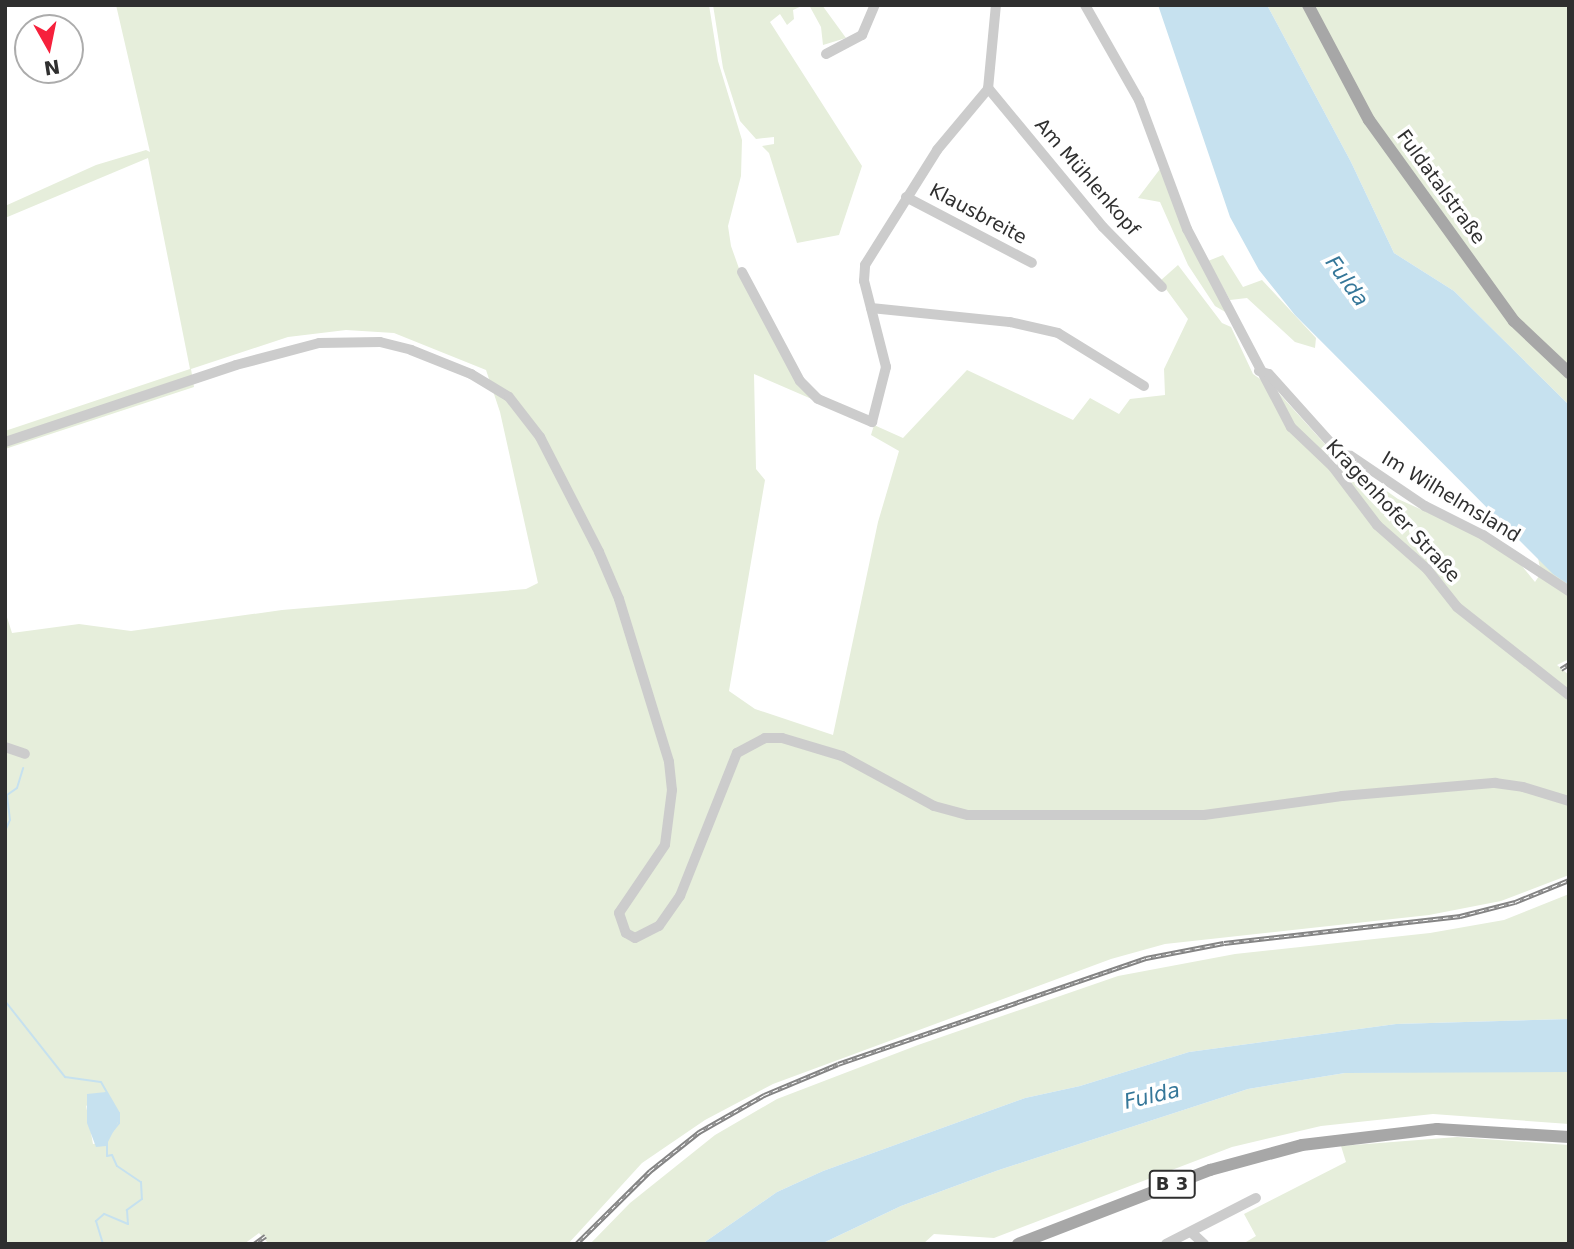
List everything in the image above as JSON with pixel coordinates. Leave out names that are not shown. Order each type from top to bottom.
[{"type":"main road","name":"Fuldatalstraße","points":[[1308,5],[1369,120],[1514,321],[1569,373]]},
{"type":"main road","name":"B 3","points":[[1018,1244],[1210,1170],[1302,1144],[1437,1129],[1569,1137]]},
{"type":"street","points":[[826,54],[862,35],[875,5]]},
{"type":"street","points":[[742,272],[800,381],[818,399],[872,422],[886,367],[871,308],[865,265],[937,150],[988,88],[996,5]]},
{"type":"street","name":"Kragenhofer Straße","points":[[1085,5],[1149,125],[1187,229],[1259,371],[1291,427],[1333,467],[1377,525],[1427,569],[1457,607],[1569,695]]},
{"type":"street","name":"Am Mühlenkopf","points":[[988,88],[1103,227],[1162,287]]},
{"type":"street","name":"Klausbreite","points":[[906,197],[1032,263]]},
{"type":"street","points":[[871,308],[1010,322],[1058,333],[1144,386]]},
{"type":"street","points":[[5,442],[248,361],[318,343],[380,342],[411,350],[496,387],[522,412],[540,437],[599,552],[619,599],[669,762],[672,790],[665,845],[619,913],[626,933],[635,937],[659,926],[680,896],[737,753],[765,738],[782,738],[842,756],[934,806],[968,815],[1204,815],[1329,797],[1495,783],[1569,802]]},
{"type":"street","name":"Im Wilhelmsland","points":[[1259,371],[1269,374],[1330,442],[1425,506],[1483,535],[1569,591]]},
{"type":"street","points":[[5,747],[25,754]]},
{"type":"street","points":[[1166,1244],[1256,1198]]},
{"type":"street","points":[[1191,1232],[1204,1244]]},
{"type":"green space","points":[[116,5],[709,5],[718,61],[742,140],[741,176],[728,226],[731,246],[746,288],[814,400],[754,374],[756,469],[765,480],[729,691],[755,709],[833,735],[878,522],[899,451],[871,435],[874,425],[903,438],[967,370],[1073,420],[1090,398],[1119,414],[1130,399],[1165,395],[1164,369],[1188,319],[1160,281],[1178,265],[1222,323],[1231,327],[1253,374],[1276,390],[1333,453],[1398,499],[1482,537],[1518,561],[1535,582],[1541,573],[1538,558],[1569,585],[1569,659],[1557,665],[1569,675],[1569,875],[1501,901],[1429,915],[1165,944],[1111,959],[773,1084],[705,1120],[642,1163],[568,1244],[269,1244],[259,1233],[244,1244],[5,1244],[5,611],[12,633],[79,624],[131,631],[282,610],[526,589],[538,583],[500,412],[486,370],[394,333],[346,330],[288,337],[191,369],[194,387],[5,449],[5,431],[190,369],[148,158],[5,218],[5,206],[96,165],[146,150],[150,152]],"holes":[[[86,1105],[107,1138],[106,1142],[93,1144]]]},
{"type":"green space","points":[[713,5],[804,5],[793,10],[794,19],[787,25],[780,14],[770,22],[862,166],[839,235],[797,243],[769,153],[762,146],[774,144],[774,137],[756,139],[740,121],[723,68]]},
{"type":"green space","points":[[809,5],[822,5],[846,38],[823,45],[821,27]]},
{"type":"green space","points":[[1267,5],[1569,5],[1569,405],[1454,291],[1394,253],[1351,162]]},
{"type":"green space","points":[[1160,169],[1227,313],[1215,306],[1188,265],[1160,202],[1138,198]]},
{"type":"green space","points":[[1223,255],[1243,287],[1262,280],[1316,338],[1315,348],[1295,342],[1247,298],[1230,300],[1208,261]]},
{"type":"green space","points":[[1569,894],[1569,1019],[1396,1024],[1189,1052],[1080,1086],[1025,1098],[823,1171],[777,1192],[702,1244],[590,1244],[630,1203],[715,1135],[777,1099],[918,1045],[1118,976],[1235,954],[1430,933],[1504,920]]},
{"type":"green space","points":[[1539,1070],[1569,1072],[1569,1124],[1433,1114],[1321,1126],[1232,1147],[994,1238],[934,1234],[923,1244],[821,1244],[901,1206],[996,1171],[1248,1089],[1345,1073]]},
{"type":"green space","points":[[1457,1137],[1569,1145],[1569,1244],[1246,1242],[1256,1236],[1244,1214],[1346,1162],[1341,1146]]},
{"type":"water","name":"Fulda","points":[[1158,5],[1267,5],[1351,162],[1394,253],[1454,291],[1569,405],[1569,585],[1553,574],[1295,315],[1259,270],[1230,217]]},
{"type":"water","name":"Fulda","points":[[1569,1019],[1569,1072],[1345,1073],[1248,1089],[996,1171],[901,1206],[821,1244],[702,1244],[777,1192],[823,1171],[1025,1098],[1080,1086],[1189,1052],[1396,1024]]},
{"type":"water","points":[[106,1092],[119,1113],[118,1122],[106,1146],[96,1147],[87,1123],[87,1094]]},
{"type":"waterway","points":[[5,831],[10,820],[7,795],[17,788],[23,768]]},
{"type":"waterway","points":[[5,1001],[65,1077],[101,1082],[119,1113],[119,1123],[107,1138],[107,1156],[112,1155],[117,1166],[141,1182],[142,1199],[127,1210],[128,1224],[104,1214],[96,1221],[103,1244]]},
{"type":"railway","points":[[1561,669],[1569,664]]},
{"type":"railway","points":[[576,1244],[650,1171],[699,1132],[764,1095],[838,1064],[1146,958],[1224,943],[1460,916],[1515,902],[1569,880]]},
{"type":"railway","points":[[254,1244],[265,1236]]}]
